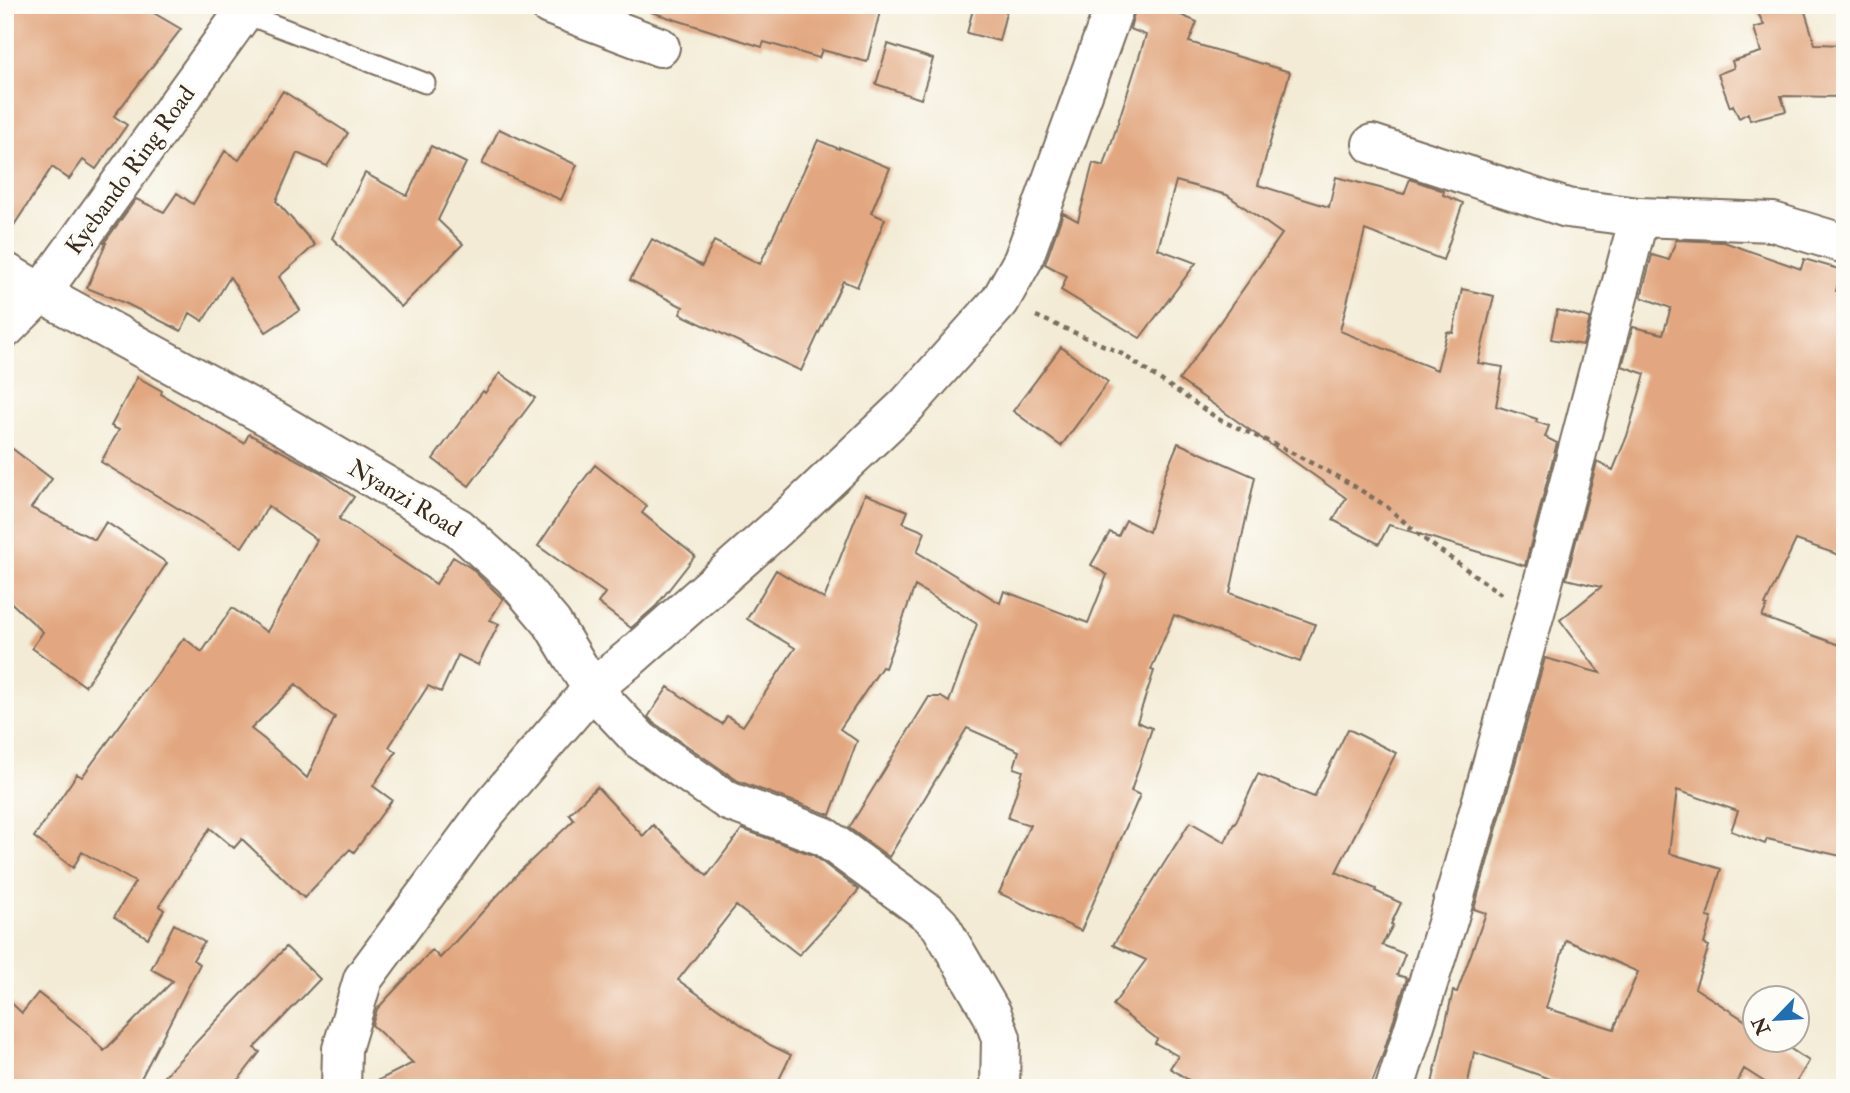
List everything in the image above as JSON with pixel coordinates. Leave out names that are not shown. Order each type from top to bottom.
[{"type":"street","points":[[548,5],[660,47]]},
{"type":"street","points":[[341,1088],[342,1049],[363,979],[488,810],[592,689],[777,528],[907,405],[1000,301],[1023,260],[1115,5]]},
{"type":"street","name":"Kyebando Ring Road","points":[[5,329],[41,293],[246,9]]},
{"type":"street","points":[[1372,144],[1567,208],[1639,217],[1773,222],[1845,244]]},
{"type":"street","points":[[1395,1088],[1449,917],[1536,609],[1639,217]]},
{"type":"street","name":"Nyanzi Road","points":[[5,272],[272,419],[459,528],[513,577],[552,623],[592,689],[640,740],[729,801],[823,836],[940,925],[992,1014],[1001,1038],[1000,1088]]},
{"type":"lane","points":[[246,9],[425,83]]},
{"type":"path","points":[[1000,301],[1119,352],[1220,420],[1283,448],[1349,483],[1386,506],[1424,539],[1500,594],[1536,609]]},
{"type":"building","points":[[5,5],[140,5],[181,29],[114,116],[127,125],[96,169],[83,160],[69,179],[52,167],[5,239]]},
{"type":"building","points":[[652,5],[858,5],[880,12],[867,62],[822,50],[819,58],[764,42],[762,47],[651,12]]},
{"type":"building","points":[[974,5],[1008,5],[999,41],[967,33]]},
{"type":"building","points":[[1136,5],[1158,5],[1197,22],[1189,42],[1290,72],[1258,185],[1329,207],[1336,177],[1404,194],[1410,179],[1444,191],[1443,195],[1463,203],[1443,260],[1365,230],[1340,331],[1437,370],[1447,332],[1453,333],[1462,289],[1494,296],[1478,363],[1503,367],[1496,406],[1537,419],[1536,422],[1549,426],[1545,437],[1557,443],[1525,566],[1389,525],[1379,544],[1333,520],[1346,498],[1179,380],[1282,234],[1227,195],[1176,181],[1158,249],[1196,263],[1140,338],[1061,290],[1067,276],[1045,264],[1063,213],[1078,221],[1093,163],[1104,166],[1146,35],[1130,29]]},
{"type":"building","points":[[1754,5],[1803,5],[1815,44],[1845,45],[1845,97],[1781,96],[1786,111],[1750,120],[1748,113],[1739,118],[1733,105],[1730,107],[1718,74],[1734,68],[1732,61],[1761,52],[1754,28],[1764,25]]},
{"type":"building","points":[[888,44],[933,59],[921,99],[876,84]]},
{"type":"building","points":[[283,91],[348,133],[327,166],[297,153],[276,201],[315,245],[279,277],[300,310],[266,332],[230,277],[203,321],[190,313],[181,331],[87,288],[104,243],[136,199],[164,212],[177,193],[193,204],[225,151],[239,160]]},
{"type":"building","points":[[499,129],[577,165],[561,200],[482,164]]},
{"type":"building","points":[[818,140],[890,168],[871,213],[885,219],[857,287],[843,281],[801,371],[680,314],[683,307],[630,280],[652,239],[702,266],[714,241],[760,264]]},
{"type":"building","points":[[431,146],[466,163],[438,220],[463,244],[401,307],[332,238],[365,173],[407,196]]},
{"type":"building","points":[[1676,240],[1724,242],[1801,269],[1804,259],[1842,270],[1836,291],[1845,292],[1845,557],[1796,540],[1765,605],[1767,606],[1762,617],[1845,647],[1845,857],[1767,839],[1765,844],[1731,831],[1738,811],[1677,790],[1669,853],[1721,869],[1707,917],[1712,918],[1704,944],[1709,946],[1695,988],[1742,1019],[1742,1054],[1798,1054],[1809,1061],[1793,1088],[1774,1088],[1744,1069],[1734,1088],[1576,1088],[1474,1052],[1467,1088],[1431,1088],[1453,991],[1457,992],[1486,913],[1474,909],[1545,658],[1600,673],[1560,620],[1601,587],[1566,579],[1597,462],[1613,470],[1627,436],[1645,374],[1622,366],[1633,327],[1663,334],[1671,308],[1641,297],[1652,255],[1669,260]],"holes":[[[1566,940],[1638,972],[1614,1029],[1546,1008]]]},
{"type":"building","points":[[1557,310],[1590,318],[1583,345],[1551,339]]},
{"type":"building","points":[[1061,347],[1108,382],[1061,446],[1013,411]]},
{"type":"building","points":[[500,373],[535,398],[469,486],[433,459],[483,391],[485,393]]},
{"type":"building","points":[[137,377],[244,443],[249,434],[320,472],[354,497],[339,519],[436,584],[453,557],[471,568],[503,599],[490,620],[499,624],[478,665],[458,655],[441,692],[428,686],[389,747],[396,752],[373,786],[392,800],[354,852],[350,849],[304,898],[242,839],[234,848],[210,828],[159,906],[164,910],[148,938],[114,917],[135,882],[82,852],[73,868],[34,837],[77,774],[82,777],[184,638],[202,652],[232,608],[267,632],[317,540],[268,506],[242,547],[101,462],[119,430],[111,426]],"holes":[[[296,684],[335,717],[307,778],[251,729]]]},
{"type":"building","points":[[5,443],[52,479],[31,508],[95,540],[106,522],[167,563],[85,686],[32,648],[43,632],[5,597]]},
{"type":"building","points":[[1178,443],[1255,477],[1230,593],[1315,624],[1300,662],[1174,615],[1151,670],[1154,671],[1137,722],[1152,728],[1131,791],[1140,795],[1081,931],[999,893],[1030,825],[1008,818],[1023,771],[1014,768],[1019,751],[967,728],[889,857],[849,828],[929,697],[941,697],[949,702],[977,624],[915,586],[885,668],[882,667],[840,729],[857,741],[830,815],[738,781],[648,717],[668,687],[722,724],[727,716],[743,726],[795,648],[747,619],[776,570],[824,599],[865,494],[908,511],[903,523],[925,532],[917,552],[1000,603],[1004,591],[1088,623],[1107,575],[1091,565],[1110,532],[1118,536],[1126,520],[1149,532],[1165,474]]},
{"type":"building","points":[[595,465],[647,506],[642,513],[695,556],[656,606],[631,628],[598,603],[605,593],[538,546]]},
{"type":"building","points":[[1348,729],[1396,753],[1336,872],[1401,903],[1382,945],[1405,954],[1397,975],[1407,978],[1370,1088],[1201,1088],[1170,1068],[1178,1056],[1155,1043],[1157,1039],[1113,1005],[1146,960],[1113,945],[1190,822],[1225,842],[1258,774],[1314,797]]},
{"type":"building","points":[[597,787],[643,836],[653,825],[707,876],[742,829],[813,855],[859,890],[799,955],[736,906],[678,980],[770,1045],[791,1055],[775,1088],[363,1088],[413,1063],[372,1025],[377,1009],[432,950],[440,958],[520,871],[574,820],[569,814]]},
{"type":"building","points":[[174,924],[204,942],[193,960],[200,964],[136,1088],[5,1088],[5,997],[22,1013],[38,993],[86,1031],[104,1051],[173,981],[151,969]]},
{"type":"building","points":[[286,947],[320,979],[254,1048],[260,1052],[232,1088],[153,1088]]}]
